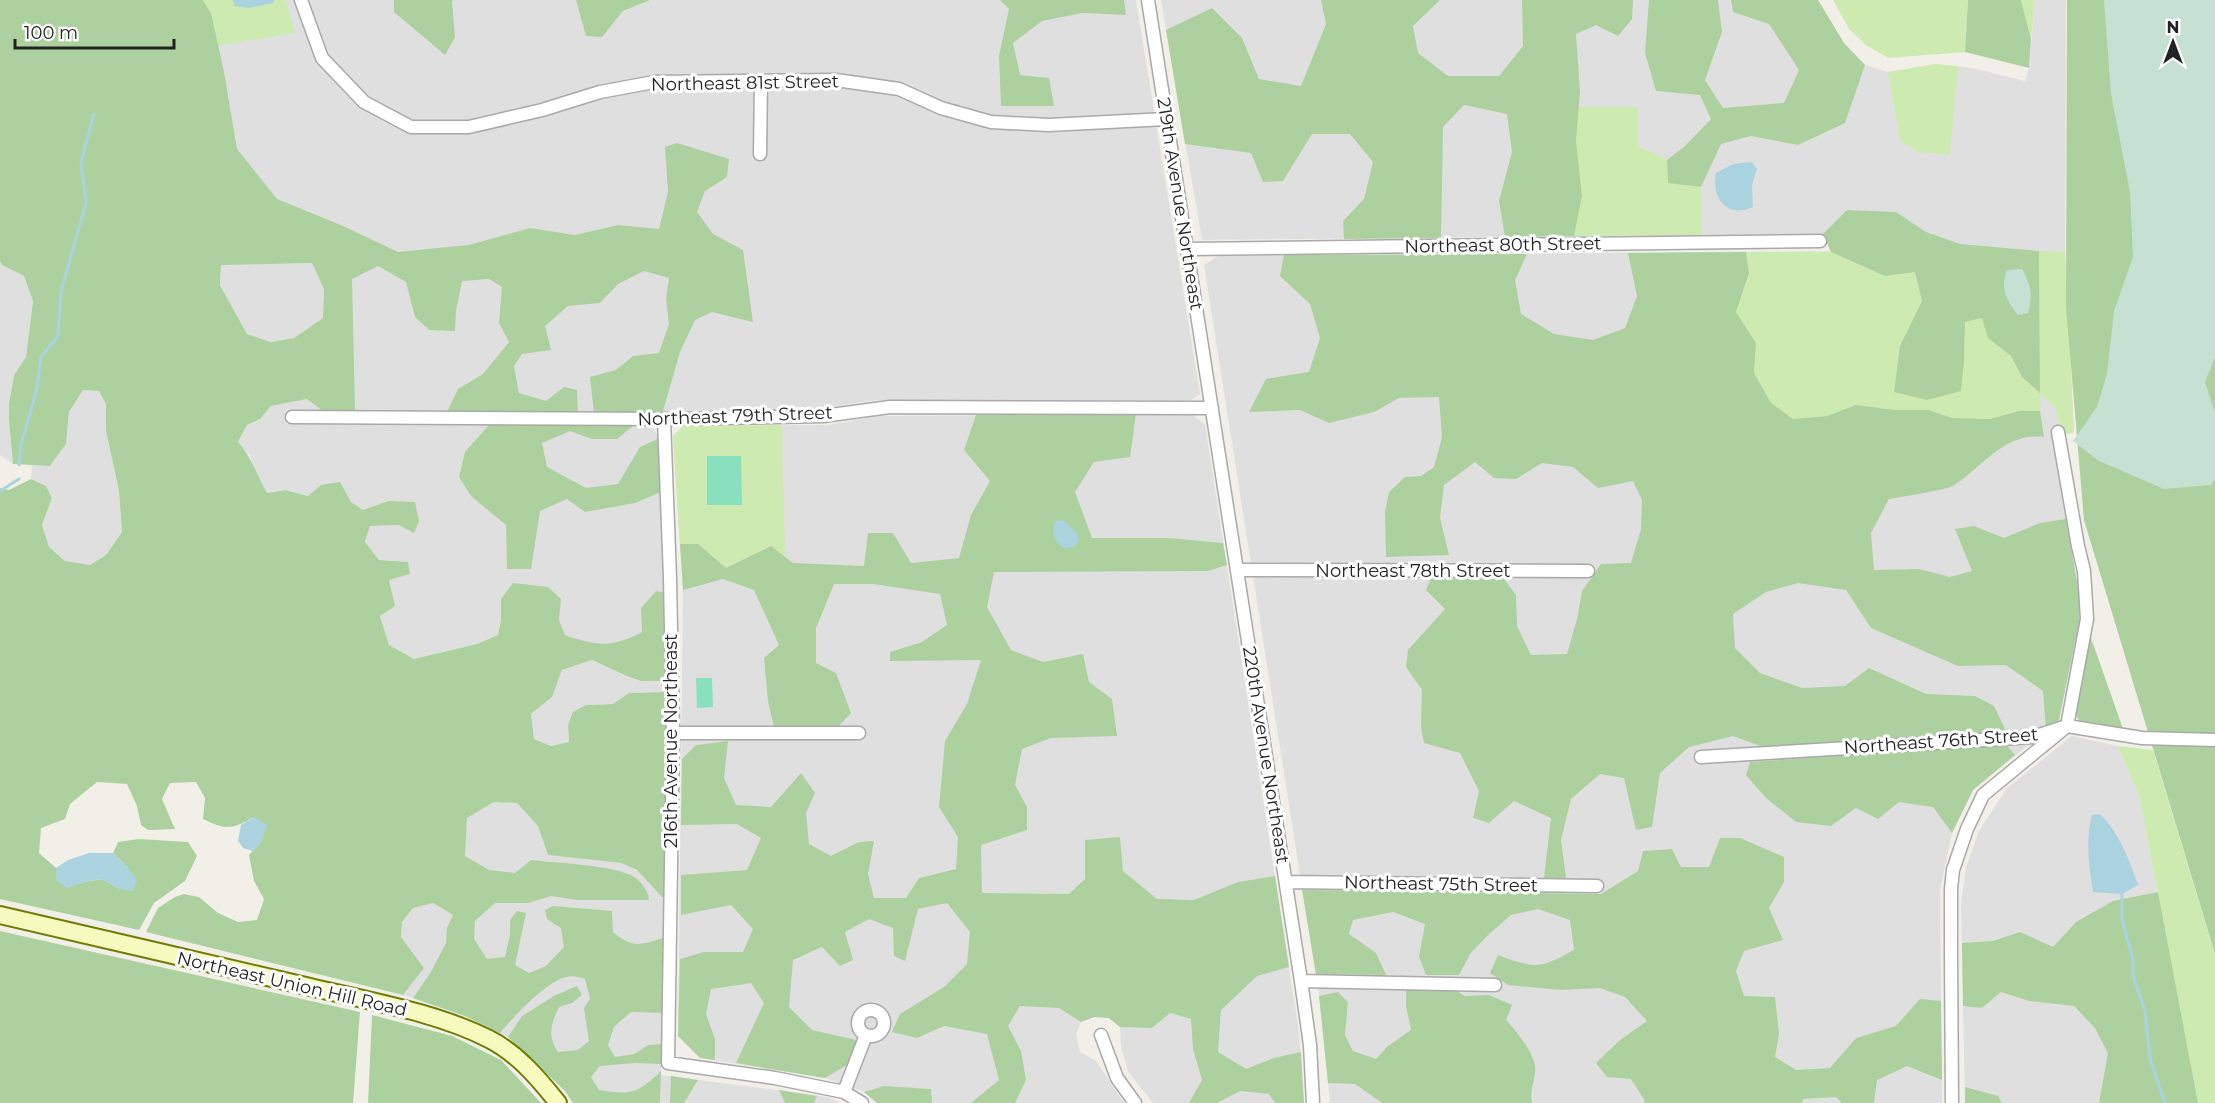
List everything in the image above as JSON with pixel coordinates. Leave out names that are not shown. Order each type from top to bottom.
[{"type":"street","name":"Northeast 81st Street","points":[[301,0],[322,58],[364,102],[411,127],[469,127],[542,110],[600,92],[654,82],[836,80],[899,89],[941,108],[991,122],[1050,125],[1166,119]]},
{"type":"street","name":"219th Avenue Northeast","points":[[1148,0],[1212,408]]},
{"type":"street","points":[[760,154],[761,81]]},
{"type":"street","name":"Northeast 80th Street","points":[[1187,249],[1820,241]]},
{"type":"street","name":"Northeast 79th Street","points":[[292,417],[664,419],[823,416],[890,407],[1212,408]]},
{"type":"street","name":"220th Avenue Northeast","points":[[1212,408],[1301,981],[1310,1045],[1313,1103]]},
{"type":"street","name":"216th Avenue Northeast","points":[[664,419],[673,733],[668,1063],[775,1078],[844,1092]]},
{"type":"street","points":[[1952,1103],[1951,890],[1957,860],[1966,829],[1983,795],[2067,726],[2087,619],[2084,571],[2058,432]]},
{"type":"street","name":"Northeast 78th Street","points":[[1238,570],[1588,571]]},
{"type":"street","name":"Northeast 76th Street","points":[[1701,757],[2033,737],[2067,726],[2142,738],[2215,740]]},
{"type":"street","points":[[673,733],[859,733]]},
{"type":"street","name":"Northeast 75th Street","points":[[1286,882],[1597,886]]},
{"type":"street","name":"Northeast Union Hill Road","points":[[0,915],[415,1013],[460,1026],[491,1040],[518,1060],[541,1080],[558,1103]]},
{"type":"street","points":[[1301,981],[1495,985]]},
{"type":"street","points":[[862,1103],[844,1092],[866,1035]]},
{"type":"street","points":[[1101,1035],[1117,1078],[1135,1103]]},
{"type":"shaded area","points":[[171,0],[1136,0],[1200,394],[1191,400],[878,400],[804,410],[594,413],[355,411],[355,424],[650,425],[660,438],[664,592],[656,591],[642,632],[627,641],[607,645],[584,642],[565,635],[559,620],[560,599],[548,587],[501,599],[498,635],[477,644],[414,659],[389,645],[380,616],[379,560],[365,542],[370,526],[399,525],[388,501],[363,510],[321,485],[308,496],[285,490],[267,493],[256,475],[250,455],[238,443],[247,425],[260,419],[271,406],[307,399],[324,412],[325,289],[323,318],[294,338],[271,342],[247,334],[220,285],[221,265]]},
{"type":"shaded area","points":[[1161,0],[1818,0],[1844,43],[1865,65],[1888,72],[1936,64],[1972,68],[2025,81],[2029,68],[2035,0],[2066,0],[2065,252],[2074,432],[2053,438],[2080,599],[2079,622],[2059,720],[1973,790],[1952,833],[1940,890],[1942,1103],[1330,1103],[1321,1008],[1204,265],[1218,256],[1831,251],[1823,234],[1202,240]]},
{"type":"shaded area","points":[[0,261],[2,265],[24,276],[33,301],[26,357],[14,375],[9,403],[13,464],[0,455]]},
{"type":"shaded area","points":[[83,390],[99,391],[106,404],[106,431],[119,491],[122,532],[106,555],[90,565],[65,561],[49,547],[42,525],[52,498],[46,486],[31,479],[32,465],[50,466],[66,444],[69,412]]},
{"type":"shaded area","points":[[1191,414],[1205,424],[1299,1032],[1304,1103],[1153,1103],[1128,1071],[1121,1047],[1120,1027],[1109,1018],[1094,1017],[1081,1022],[1076,1034],[1080,1052],[1096,1061],[1124,1103],[877,1103],[864,1092],[825,1078],[700,1058],[678,1036],[683,590],[673,436],[683,426],[828,425],[880,416]]},
{"type":"shaded area","points":[[592,660],[641,681],[665,681],[666,692],[629,693],[613,704],[586,705],[568,725],[569,742],[551,746],[533,740],[531,714],[552,697],[562,670]]},
{"type":"shaded area","points":[[2072,736],[2118,746],[2139,794],[2198,1103],[1965,1103],[1961,903],[1966,867],[1979,831],[2007,788]]},
{"type":"shaded area","points":[[494,802],[517,803],[538,826],[548,855],[621,863],[637,870],[662,896],[667,897],[661,1075],[828,1097],[840,1103],[573,1103],[565,1091],[534,1059],[508,1037],[465,1016],[403,995],[424,968],[401,937],[402,922],[413,908],[433,903],[453,915],[461,916],[467,818]]},
{"type":"green space","points":[[0,0],[203,0],[211,13],[237,149],[277,199],[341,225],[398,252],[469,245],[530,228],[575,235],[618,225],[659,229],[668,192],[665,147],[677,143],[729,159],[727,177],[705,191],[697,212],[713,234],[743,250],[753,322],[712,312],[695,320],[680,352],[663,411],[594,413],[590,377],[616,370],[633,356],[659,353],[669,324],[666,299],[669,278],[644,271],[618,284],[600,303],[568,306],[545,326],[551,350],[522,354],[514,366],[519,393],[546,401],[564,387],[577,390],[578,412],[447,412],[458,389],[483,374],[509,342],[499,323],[502,287],[489,279],[462,281],[455,331],[429,330],[415,317],[406,282],[378,266],[352,279],[355,411],[324,412],[307,399],[271,406],[260,419],[247,425],[238,442],[251,460],[267,493],[285,490],[308,496],[321,485],[340,482],[351,502],[363,510],[388,501],[415,502],[419,521],[414,533],[399,525],[370,526],[365,542],[379,560],[408,562],[410,574],[389,580],[395,606],[380,616],[389,645],[414,659],[477,644],[498,635],[501,599],[513,583],[548,587],[561,599],[559,620],[565,635],[604,644],[622,641],[642,632],[641,608],[656,591],[664,592],[665,681],[641,681],[592,660],[562,670],[552,697],[531,714],[534,739],[551,746],[569,742],[568,725],[573,712],[586,705],[613,704],[629,693],[666,692],[667,897],[662,897],[637,870],[621,863],[548,855],[538,826],[517,803],[494,802],[467,818],[465,856],[489,870],[515,873],[531,860],[614,870],[634,877],[642,884],[649,900],[577,900],[552,896],[528,903],[495,903],[475,921],[474,939],[487,959],[505,957],[510,935],[510,920],[517,911],[526,913],[515,965],[529,973],[546,966],[564,947],[561,928],[547,919],[545,910],[553,906],[612,911],[613,932],[632,943],[644,943],[665,937],[663,1013],[631,1012],[614,1027],[608,1045],[615,1057],[634,1054],[648,1045],[662,1044],[661,1064],[635,1063],[600,1066],[591,1077],[599,1090],[626,1092],[646,1084],[661,1071],[660,1103],[573,1103],[565,1091],[508,1037],[522,1016],[554,996],[577,986],[582,995],[572,1003],[559,1007],[552,1024],[551,1035],[558,1052],[578,1050],[589,1041],[584,1008],[590,999],[585,979],[569,976],[550,985],[522,1009],[500,1033],[465,1016],[413,998],[431,972],[446,943],[447,928],[453,915],[433,903],[413,908],[402,922],[401,937],[424,968],[403,995],[146,932],[158,908],[184,894],[199,897],[218,913],[238,922],[257,920],[264,899],[254,881],[249,855],[261,842],[254,817],[228,827],[203,819],[205,798],[196,782],[170,783],[162,799],[175,829],[148,830],[141,825],[137,806],[127,784],[97,782],[70,804],[65,819],[41,828],[39,853],[56,868],[57,880],[67,887],[102,879],[120,889],[128,868],[113,853],[118,842],[139,839],[188,842],[197,856],[185,881],[154,903],[139,930],[0,899],[0,488],[9,490],[31,479],[46,486],[52,498],[42,525],[49,547],[65,561],[90,565],[106,555],[122,532],[119,491],[106,431],[106,404],[99,391],[83,390],[69,412],[66,444],[50,466],[13,464],[9,403],[14,375],[26,357],[33,301],[24,276],[2,265],[0,261]],"holes":[[[312,263],[324,289],[323,318],[294,338],[271,342],[247,334],[220,285],[221,265]]]},
{"type":"green space","points":[[203,0],[286,0],[295,33],[218,46],[211,13]]},
{"type":"green space","points":[[394,0],[453,0],[455,37],[445,55],[394,12]]},
{"type":"green space","points":[[576,0],[650,0],[623,11],[602,37],[586,36]]},
{"type":"green space","points":[[1000,0],[1124,0],[1126,15],[1082,13],[1042,21],[1013,43],[1020,75],[1049,78],[1054,106],[1001,106],[999,56],[1009,9]]},
{"type":"green space","points":[[1321,0],[1440,0],[1413,26],[1418,53],[1448,76],[1499,76],[1523,46],[1522,0],[1633,0],[1632,19],[1618,36],[1596,25],[1576,34],[1580,92],[1576,141],[1582,196],[1574,236],[1505,237],[1499,201],[1512,152],[1507,114],[1464,105],[1443,127],[1441,238],[1344,239],[1343,221],[1364,199],[1373,162],[1350,134],[1312,134],[1283,181],[1263,182],[1251,153],[1185,144],[1166,30],[1212,8],[1242,38],[1259,79],[1301,86],[1326,24]]},
{"type":"green space","points":[[1649,0],[1718,0],[1722,32],[1705,80],[1723,108],[1784,103],[1799,70],[1769,24],[1733,12],[1731,0],[1818,0],[1844,43],[1865,65],[1845,123],[1798,145],[1751,136],[1721,144],[1701,187],[1668,183],[1667,160],[1685,146],[1711,119],[1700,95],[1656,91],[1645,53]]},
{"type":"green space","points":[[1833,0],[1968,0],[1965,52],[1889,58],[1867,46],[1849,29]]},
{"type":"green space","points":[[1968,0],[2021,0],[2031,39],[2029,68],[1965,52]]},
{"type":"green space","points":[[2021,0],[2035,0],[2031,39]]},
{"type":"green space","points":[[2067,0],[2215,0],[2215,954],[2084,520],[2066,307]]},
{"type":"green space","points":[[2104,0],[2215,0],[2215,357],[2205,382],[2215,413],[2215,479],[2211,485],[2164,489],[2099,461],[2073,441],[2097,407],[2107,374],[2114,311],[2133,257],[2130,192],[2111,94]]},
{"type":"green space","points":[[1936,64],[1958,66],[1950,155],[1918,152],[1900,140],[1888,72]]},
{"type":"green space","points":[[1579,107],[1638,107],[1638,146],[1667,160],[1668,183],[1701,187],[1702,235],[1574,236],[1582,196],[1576,141]]},
{"type":"green space","points":[[1847,210],[1896,212],[1926,232],[1960,244],[2039,251],[2040,393],[2022,377],[2011,356],[1988,338],[1982,318],[1965,322],[1961,391],[1927,400],[1894,392],[1900,346],[1922,301],[1915,272],[1885,276],[1831,252],[1823,234]]},
{"type":"green space","points":[[2039,251],[2065,252],[2074,432],[2064,435],[2054,406],[2041,394],[2040,411],[2019,411],[1990,419],[1952,418],[1929,410],[1895,410],[1856,405],[1827,416],[1793,419],[1771,403],[1754,373],[1756,343],[1736,312],[1749,273],[1746,252],[1831,252],[1885,276],[1915,272],[1922,301],[1900,346],[1964,362],[1965,322],[1983,318],[1988,338],[2011,356],[2022,377],[2040,392]]},
{"type":"green space","points":[[1746,252],[1749,273],[1736,312],[1756,343],[1754,373],[1771,403],[1793,419],[1827,416],[1856,405],[1895,410],[1929,410],[1952,418],[1990,419],[2019,411],[2040,411],[2044,437],[2030,437],[2006,445],[1949,488],[1889,499],[1871,533],[1874,570],[1919,569],[1950,577],[1972,571],[1955,529],[1974,526],[2004,538],[2040,523],[2066,519],[2080,599],[2079,622],[2059,720],[2046,730],[2043,691],[2006,665],[1958,666],[1871,628],[1846,590],[1798,583],[1766,592],[1733,614],[1735,648],[1760,673],[1802,688],[1845,686],[1869,668],[1926,694],[1975,696],[1994,706],[2007,733],[1766,748],[1733,736],[1689,747],[1660,773],[1652,827],[1636,830],[1624,778],[1600,774],[1571,799],[1561,840],[1566,878],[1544,878],[1551,818],[1514,801],[1489,823],[1473,818],[1479,791],[1460,753],[1424,743],[1421,727],[1422,690],[1406,667],[1408,650],[1445,609],[1426,590],[1431,578],[1504,579],[1516,595],[1517,626],[1531,655],[1567,654],[1582,591],[1601,564],[1631,563],[1641,529],[1642,500],[1633,481],[1598,488],[1573,467],[1542,463],[1516,479],[1494,478],[1475,462],[1444,485],[1440,518],[1449,555],[1386,557],[1385,512],[1389,492],[1405,477],[1421,476],[1434,467],[1442,437],[1439,397],[1399,398],[1374,412],[1329,423],[1300,410],[1249,412],[1266,379],[1309,372],[1320,338],[1310,304],[1280,276],[1284,255],[1527,254],[1515,280],[1521,314],[1554,334],[1593,340],[1625,328],[1637,296],[1628,253]]},
{"type":"green space","points":[[2022,269],[2031,296],[2028,313],[2018,315],[2007,299],[2004,283],[2007,270]]},
{"type":"green space","points":[[1136,414],[1130,457],[1094,462],[1075,492],[1092,538],[1169,538],[1223,543],[1227,565],[1208,571],[994,572],[987,607],[1011,650],[1043,662],[1083,654],[1089,682],[1112,699],[1117,736],[1051,738],[1022,749],[1015,785],[1027,807],[1027,830],[981,845],[982,893],[1069,894],[1085,879],[1085,840],[1120,837],[1123,871],[1157,899],[1194,900],[1238,882],[1275,876],[1289,967],[1257,976],[1221,1010],[1218,1052],[1246,1069],[1274,1058],[1301,1052],[1304,1103],[1275,1103],[1269,1094],[1240,1091],[1217,1103],[1189,1103],[1202,1080],[1193,1049],[1191,1019],[1170,1013],[1152,1028],[1120,1027],[1109,1018],[1094,1017],[1081,1022],[1059,1008],[1020,1006],[1008,1026],[1021,1051],[1026,1080],[1015,1103],[971,1103],[999,1080],[987,1034],[944,1026],[917,1038],[892,1032],[900,1014],[944,987],[967,964],[970,932],[947,903],[918,909],[905,961],[894,956],[893,928],[869,919],[845,932],[853,960],[840,966],[822,947],[793,960],[789,1007],[812,1030],[856,1040],[847,1065],[825,1078],[736,1063],[764,1003],[751,983],[711,989],[706,1014],[715,1039],[715,1060],[700,1058],[678,1036],[680,959],[704,952],[743,952],[753,929],[731,905],[681,915],[681,875],[747,870],[761,838],[737,824],[681,825],[682,759],[696,745],[728,741],[724,778],[736,805],[771,807],[801,773],[815,793],[806,813],[809,844],[831,856],[859,842],[874,841],[868,874],[874,898],[906,898],[919,878],[956,869],[958,837],[939,807],[945,741],[967,704],[981,660],[890,661],[890,652],[922,642],[947,625],[940,594],[873,584],[834,584],[816,628],[816,663],[836,673],[851,713],[838,727],[774,727],[768,701],[764,658],[779,645],[754,590],[723,579],[683,590],[680,544],[698,544],[726,568],[771,546],[793,563],[864,566],[868,533],[893,533],[911,563],[959,558],[971,515],[990,481],[964,450],[976,415]]},
{"type":"green space","points":[[489,425],[634,425],[617,439],[592,439],[570,431],[542,443],[547,467],[586,488],[618,484],[640,447],[660,438],[661,492],[635,503],[585,512],[567,499],[540,511],[531,569],[507,569],[506,525],[471,496],[459,477],[465,452]]},
{"type":"green space","points":[[782,425],[785,557],[771,546],[726,568],[698,544],[680,544],[673,436],[683,426]]},
{"type":"green space","points":[[707,456],[741,456],[742,505],[707,505]]},
{"type":"green space","points":[[2089,632],[2123,729],[2080,722],[2075,714]]},
{"type":"green space","points":[[696,678],[712,678],[713,707],[697,708]]},
{"type":"green space","points":[[2007,745],[2015,755],[1973,790],[1952,833],[1933,807],[1899,802],[1878,819],[1856,808],[1831,826],[1796,822],[1766,798],[1746,775],[1750,762]]},
{"type":"green space","points":[[2118,746],[2153,750],[2215,955],[2215,1103],[2198,1103],[2139,795]]},
{"type":"green space","points":[[1720,838],[1740,838],[1784,857],[1784,882],[1769,908],[1783,940],[1744,951],[1736,971],[1744,996],[1775,997],[1779,1034],[1775,1057],[1796,1070],[1830,1068],[1856,1038],[1896,1026],[1920,999],[1941,1001],[1942,1080],[1907,1066],[1877,1080],[1874,1103],[1842,1103],[1836,1097],[1803,1099],[1802,1103],[1643,1103],[1645,1101],[1631,1079],[1607,1077],[1596,1063],[1620,1040],[1647,1021],[1625,997],[1600,988],[1562,990],[1508,985],[1490,973],[1498,955],[1521,963],[1537,965],[1553,961],[1574,950],[1570,920],[1538,909],[1511,915],[1470,954],[1459,975],[1426,975],[1419,957],[1425,924],[1393,912],[1353,920],[1349,934],[1376,953],[1386,975],[1316,974],[1302,890],[1601,894],[1638,871],[1643,851],[1672,849],[1681,867],[1709,867]]},
{"type":"green space","points":[[2158,892],[2198,1103],[2099,1103],[2108,1053],[2095,1028],[2074,1006],[2029,1001],[2001,992],[1982,1008],[1963,1006],[1962,943],[1993,941],[2020,932],[2053,947],[2076,922],[2113,901]]},
{"type":"green space","points":[[0,931],[360,1012],[353,1103],[0,1103]]},
{"type":"green space","points":[[1406,988],[1453,988],[1464,996],[1489,995],[1512,1005],[1506,1020],[1527,1047],[1535,1065],[1532,1103],[1382,1103],[1355,1084],[1328,1083],[1319,996],[1338,992],[1348,1002],[1345,1035],[1353,1051],[1376,1059],[1388,1046],[1411,1030],[1406,1006]]},
{"type":"green space","points":[[372,1015],[452,1036],[501,1060],[541,1103],[368,1103]]},
{"type":"green space","points":[[671,1076],[698,1080],[684,1103],[670,1103]]},
{"type":"green space","points":[[884,1086],[931,1089],[932,1103],[877,1103],[864,1092]]},
{"type":"green space","points":[[1965,1087],[1998,1096],[2002,1103],[1965,1103]]},
{"type":"green space","points":[[779,1090],[817,1096],[814,1103],[785,1103]]},
{"type":"water","points":[[233,0],[274,0],[273,3],[249,8],[234,6]]},
{"type":"water","points":[[1752,162],[1757,169],[1752,185],[1753,207],[1744,210],[1729,208],[1723,204],[1716,191],[1716,173],[1733,164]]},
{"type":"water","points":[[1063,520],[1077,533],[1079,542],[1074,547],[1064,548],[1054,537],[1055,521]]},
{"type":"water","points":[[2100,814],[2118,838],[2138,885],[2122,894],[2093,892],[2088,844],[2092,815]]},
{"type":"water","points":[[254,817],[267,825],[261,842],[253,851],[243,848],[238,841],[241,825]]},
{"type":"water","points":[[89,853],[113,853],[137,880],[133,891],[120,889],[102,879],[67,888],[56,880],[56,868],[68,860]]},
{"type":"waterway","points":[[19,465],[21,445],[37,389],[41,357],[58,336],[61,291],[86,203],[81,162],[94,114]]},
{"type":"waterway","points":[[0,491],[19,479]]},
{"type":"waterway","points":[[2122,894],[2122,919],[2133,960],[2133,976],[2145,1011],[2150,1059],[2165,1103]]}]
